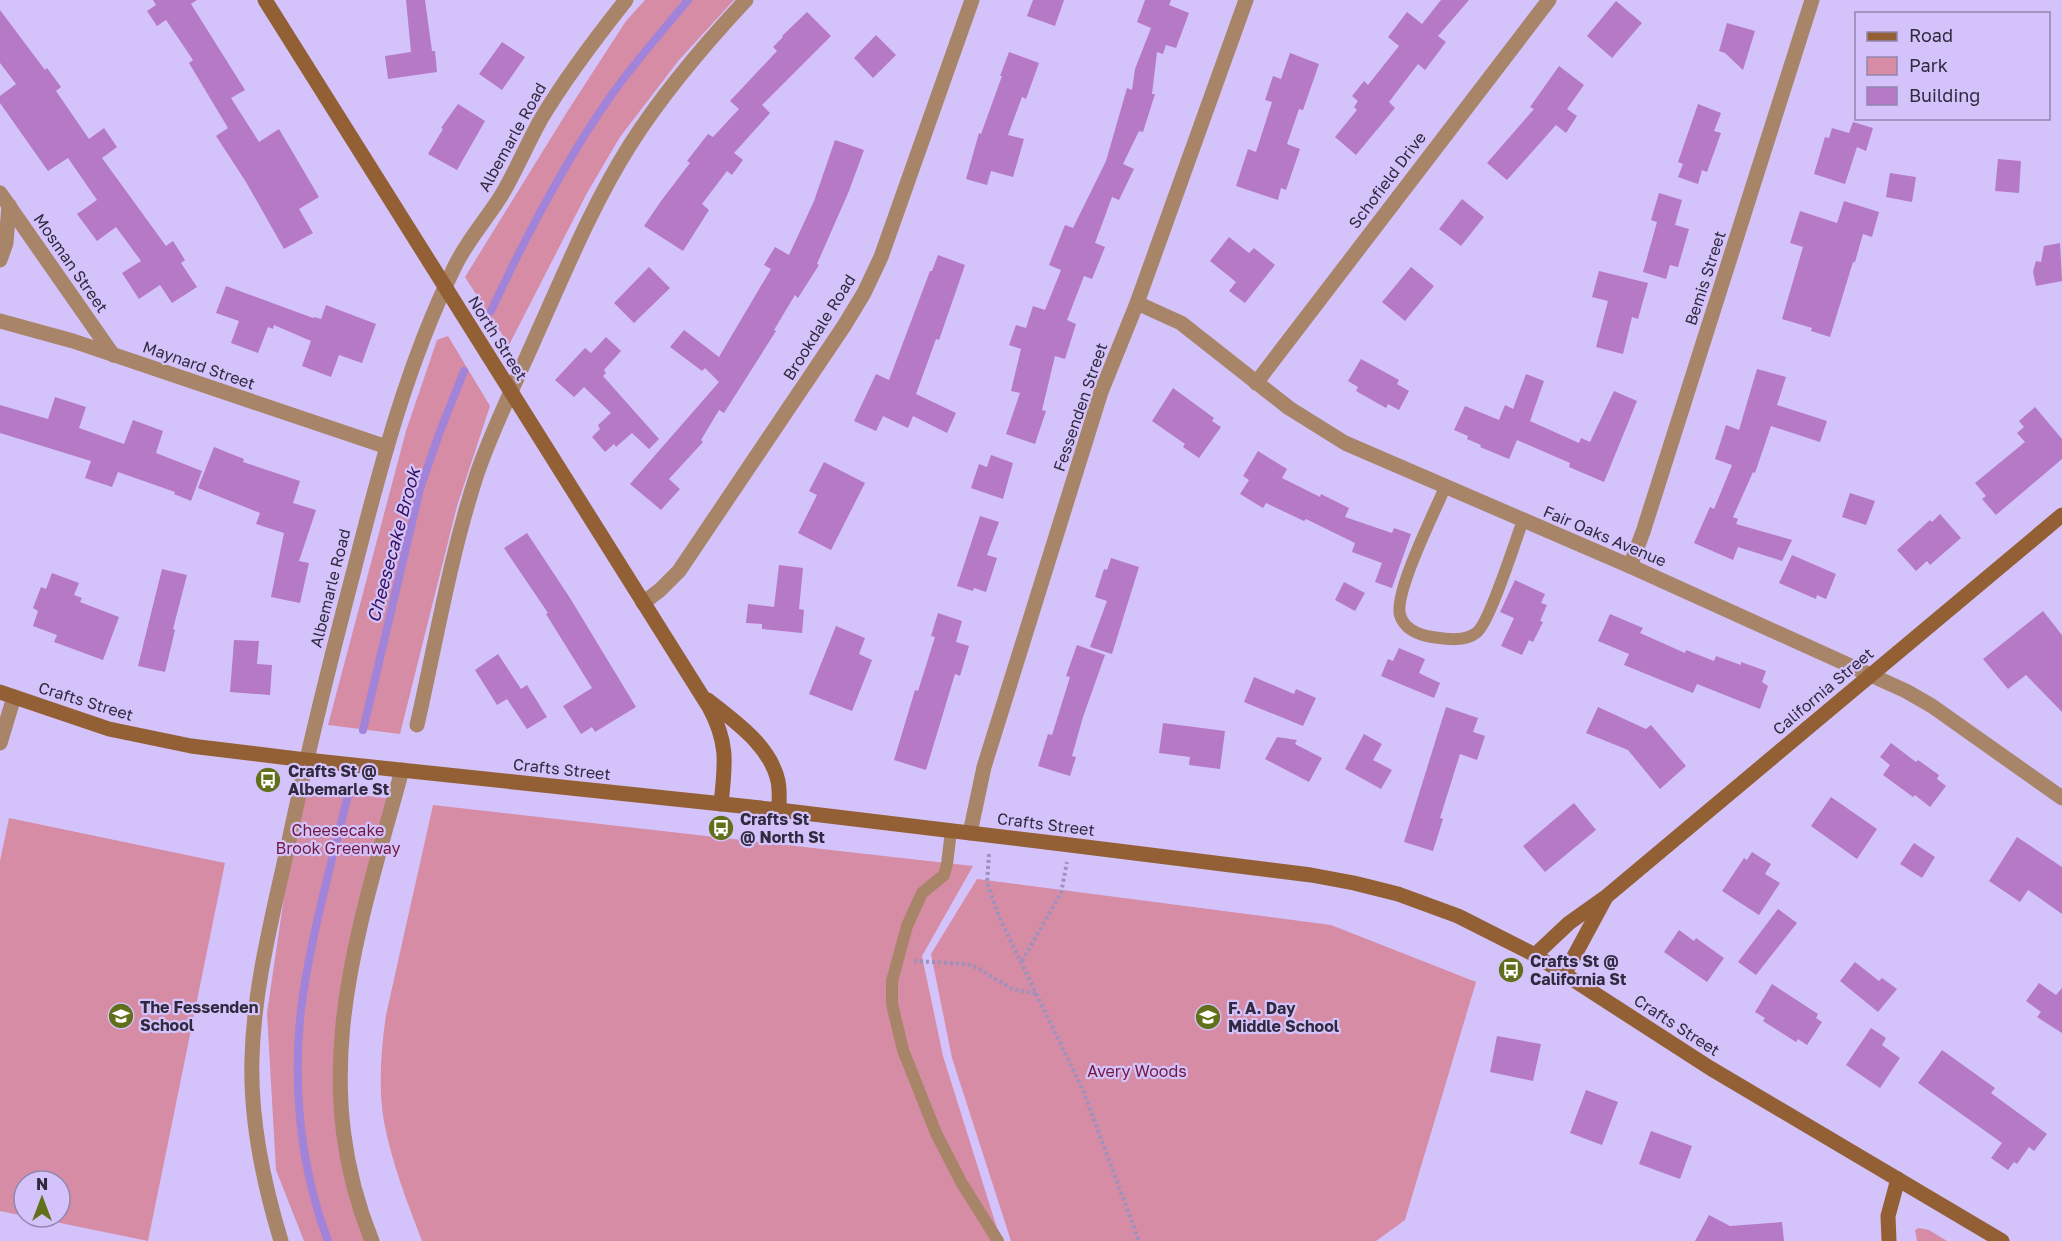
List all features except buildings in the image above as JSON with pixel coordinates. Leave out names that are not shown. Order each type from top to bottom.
[{"type":"main road","name":"North Street","points":[[265,0],[715,718],[723,739],[724,770],[721,804]]},
{"type":"main road","name":"California Street","points":[[1535,955],[1569,923],[1607,896],[2062,514]]},
{"type":"main road","name":"Crafts Street","points":[[7,694],[89,723],[151,739],[231,752],[778,810],[1311,875],[1375,888],[1439,908],[1491,931],[1535,955],[1710,1068],[2002,1241]]},
{"type":"main road","name":"North Street","points":[[701,694],[741,727],[760,746],[768,758],[778,783],[778,810]]},
{"type":"main road","name":"California Street","points":[[1565,973],[1607,896]]},
{"type":"main road","points":[[1889,1241],[1888,1216],[1898,1179]]},
{"type":"street","name":"Albemarle Road","points":[[281,1241],[259,1153],[254,1114],[252,1058],[256,1003],[306,760],[387,447],[420,347],[462,251],[500,196],[563,83],[626,0]]},
{"type":"street","points":[[417,726],[468,503],[482,461],[510,393],[583,232],[629,147],[682,74],[746,0]]},
{"type":"street","name":"Brookdale Road","points":[[644,603],[679,571],[855,309],[881,257],[972,0]]},
{"type":"street","name":"Fessenden Street","points":[[970,833],[984,767],[1101,392],[1137,303],[1246,0]]},
{"type":"street","name":"Schofield Drive","points":[[1256,383],[1549,0]]},
{"type":"street","name":"Bemis Street","points":[[1630,566],[1643,532],[1812,0]]},
{"type":"street","points":[[0,260],[6,243],[4,199]]},
{"type":"street","name":"Mosman Street","points":[[4,199],[113,355]]},
{"type":"street","name":"Fair Oaks Avenue","points":[[1137,303],[1181,323],[1256,383],[1307,420],[1345,443],[1630,566],[1926,702],[2062,798]]},
{"type":"street","name":"Maynard Street","points":[[0,321],[73,341],[387,447]]},
{"type":"street","points":[[0,743],[7,694]]},
{"type":"street","points":[[372,1241],[353,1182],[343,1129],[339,1074],[340,1040],[351,968],[402,770]]},
{"type":"lane","points":[[1445,487],[1401,591],[1400,614],[1408,628],[1426,636],[1455,639],[1469,637],[1479,632],[1487,617],[1523,520]]},
{"type":"lane","points":[[951,831],[944,875],[926,889],[919,898],[897,958],[892,992],[894,1016],[903,1050],[947,1156],[998,1241]]},
{"type":"path","points":[[990,836],[987,883],[1000,919],[1083,1090],[1139,1241]]},
{"type":"path","points":[[1021,962],[1061,893],[1070,845]]},
{"type":"path","points":[[897,958],[967,964],[978,968],[1012,989],[1037,994]]},
{"type":"green space","points":[[645,0],[734,0],[679,60],[620,137],[587,193],[509,345],[465,277],[626,21]]},
{"type":"green space","points":[[448,336],[490,406],[457,506],[400,734],[328,725],[406,431],[437,340]]},
{"type":"green space","name":"Cheesecake Brook Greenway","points":[[300,788],[394,799],[344,1001],[343,1129],[374,1241],[304,1241],[276,1170],[267,1013]]},
{"type":"green space","points":[[433,805],[973,866],[922,956],[943,1056],[1001,1241],[422,1241],[400,1182],[387,1137],[382,1109],[381,1068],[386,1015]]},
{"type":"green space","points":[[9,818],[225,863],[148,1241],[72,1225],[72,1169],[12,1169],[12,1214],[0,1211],[0,861]]},
{"type":"green space","name":"Avery Woods","points":[[977,879],[1331,925],[1476,982],[1405,1220],[1376,1241],[1011,1241],[952,1058],[931,954]]},
{"type":"green space","points":[[1919,1228],[1929,1230],[1947,1241],[1917,1241],[1915,1230]]},
{"type":"waterway","name":"Cheesecake Brook","points":[[491,311],[545,203],[591,125],[627,74],[688,0]]},
{"type":"waterway","name":"Cheesecake Brook","points":[[363,730],[420,489],[464,371]]},
{"type":"waterway","name":"Cheesecake Brook","points":[[328,1241],[318,1212],[304,1151],[298,1088],[299,1026],[312,945],[348,795]]},
{"type":"place","name":"Crafts St @ Albemarle St","points":[[268,780]]},
{"type":"place","name":"Crafts St @ North St","points":[[721,828]]},
{"type":"place","name":"Crafts St @ California St","points":[[1511,970]]},
{"type":"place","name":"The Fessenden School","points":[[121,1016]]},
{"type":"place","name":"F. A. Day Middle School","points":[[1208,1017]]}]
